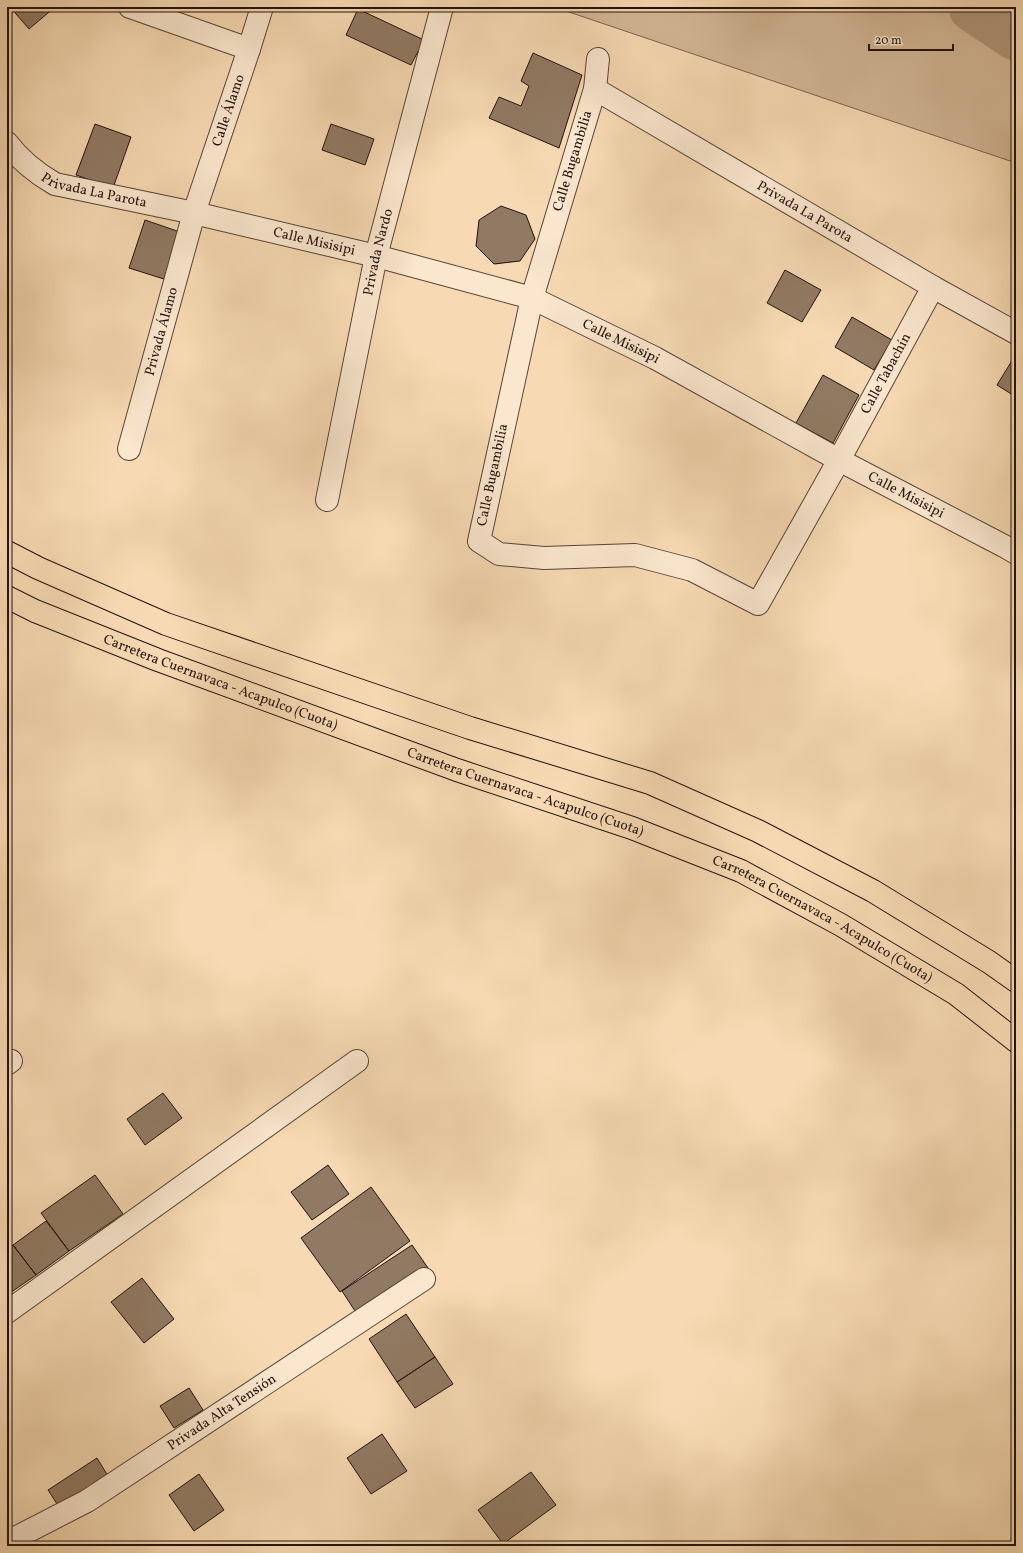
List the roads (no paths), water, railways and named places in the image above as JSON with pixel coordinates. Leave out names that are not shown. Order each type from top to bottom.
[{"type":"highway","points":[[7,552],[38,568],[166,624],[470,728],[650,783],[758,830],[873,891],[989,962],[1016,981]]},
{"type":"highway","name":"Carretera Cuernavaca - Acapulco (Cuota)","points":[[7,597],[35,612],[158,660],[457,770],[632,828],[741,871],[841,925],[956,994],[1016,1041]]},
{"type":"street","points":[[130,7],[249,49]]},
{"type":"street","name":"Calle Álamo","points":[[194,213],[262,7]]},
{"type":"street","name":"Privada Nardo","points":[[326,500],[376,256],[442,7]]},
{"type":"street","name":"Calle Bugambilia","points":[[598,59],[595,89],[532,298],[478,541],[499,554],[544,558],[635,555],[692,570],[758,604],[839,460]]},
{"type":"street","name":"Privada La Parota","points":[[595,89],[933,287],[1016,333]]},
{"type":"street","name":"Privada La Parota","points":[[7,143],[12,150],[36,173],[55,184],[194,213]]},
{"type":"street","name":"Calle Misisipi","points":[[194,213],[376,256],[532,298],[655,358],[839,460],[1016,553]]},
{"type":"street","name":"Privada Álamo","points":[[129,449],[194,213]]},
{"type":"street","name":"Calle Tabachín","points":[[839,460],[933,287]]},
{"type":"street","points":[[7,1312],[357,1061]]},
{"type":"street","name":"Privada Alta Tensión","points":[[10,1535],[87,1501],[424,1279]]},
{"type":"waterway","points":[[974,7],[1016,35]]}]
